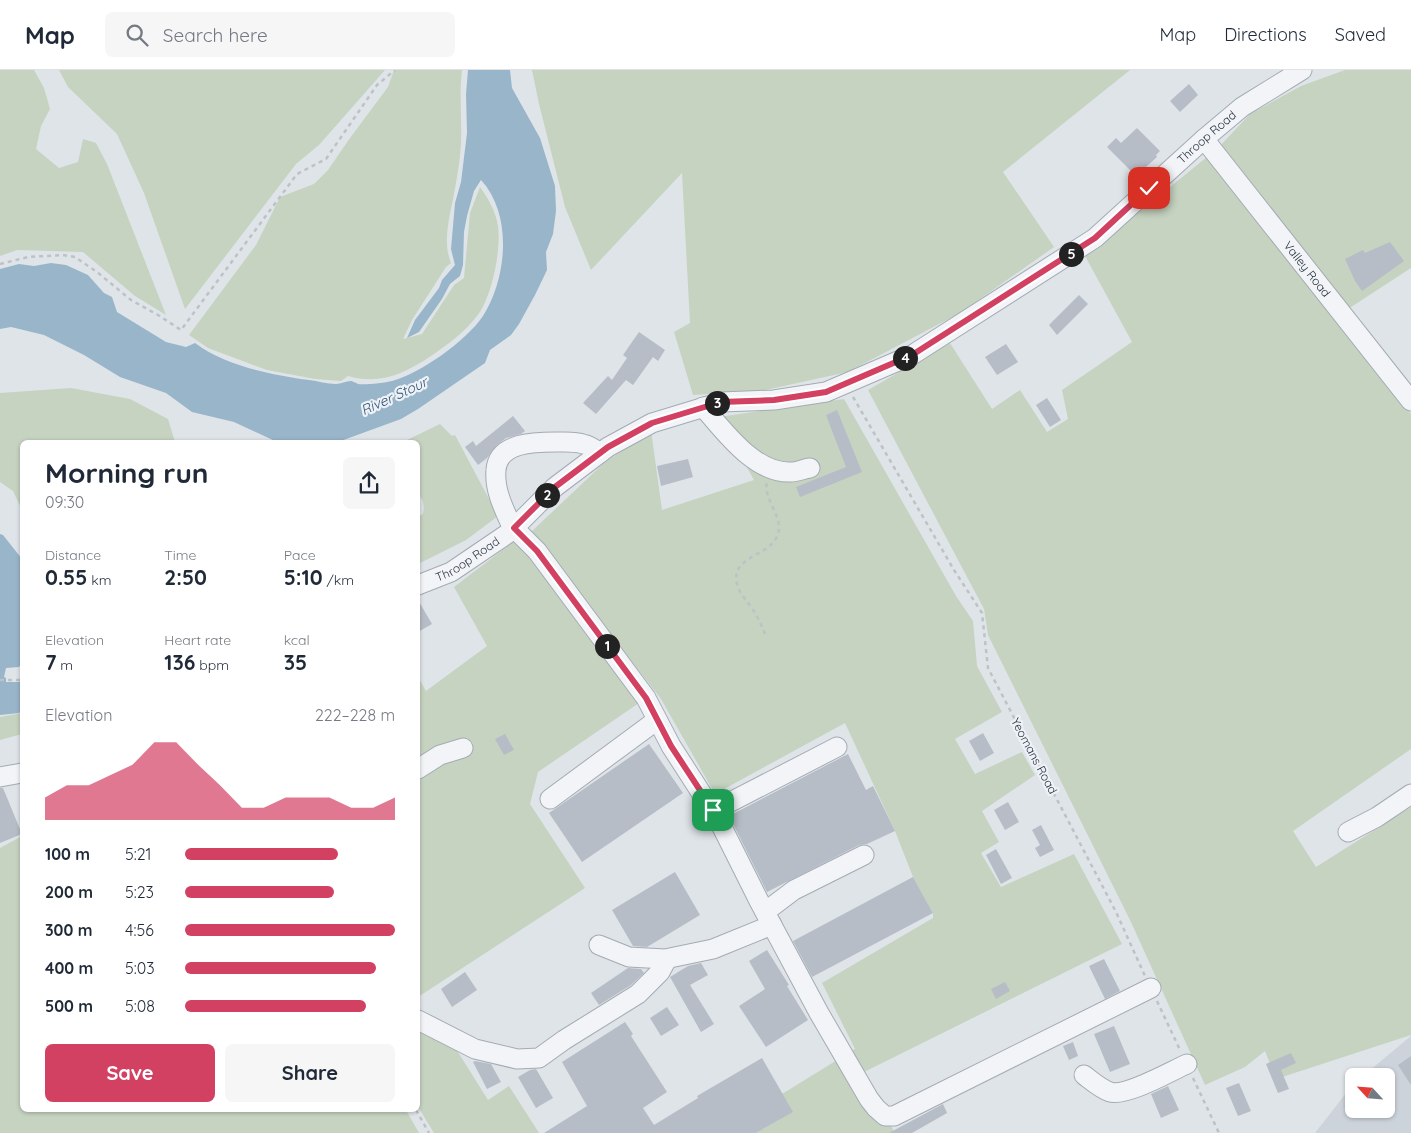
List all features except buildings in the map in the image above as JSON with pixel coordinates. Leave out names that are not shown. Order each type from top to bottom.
[{"type":"street","name":"Throop Road","points":[[420,584],[451,572],[514,528],[555,487],[608,447],[652,423],[721,402],[774,400],[826,392],[912,355],[1095,238],[1242,107],[1302,70]]},
{"type":"street","name":"Valley Road","points":[[1204,139],[1411,401]]},
{"type":"street","points":[[703,407],[727,435],[760,463],[773,470],[790,472],[810,468]]},
{"type":"street","points":[[600,453],[580,443],[544,442],[519,445],[505,453],[497,463],[496,486],[501,503],[514,528],[543,558],[646,698],[671,746],[713,810],[768,919],[855,1076],[876,1108],[885,1116],[894,1116],[1151,988]]},
{"type":"street","points":[[550,799],[657,720]]},
{"type":"street","points":[[713,810],[837,747]]},
{"type":"street","points":[[420,768],[440,755],[463,748]]},
{"type":"street","points":[[0,777],[20,773]]},
{"type":"street","points":[[1348,832],[1377,817],[1411,794]]},
{"type":"street","points":[[599,945],[629,957],[667,959],[713,949],[768,919],[794,890],[864,855]]},
{"type":"street","points":[[420,1021],[475,1049],[517,1059],[539,1058],[564,1040],[638,994],[660,972],[667,959]]},
{"type":"street","points":[[1084,1075],[1092,1082],[1112,1092],[1124,1091],[1140,1086],[1187,1064]]},
{"type":"path","points":[[0,264],[28,257],[63,255],[75,258],[97,272],[131,300],[181,330],[297,174],[326,159],[377,84],[394,70]]},
{"type":"path","name":"Yeomans Road","points":[[846,384],[954,570],[982,613],[988,668],[1116,912],[1219,1133]]},
{"type":"path","points":[[765,634],[756,615],[737,586],[736,576],[738,568],[742,563],[773,544],[778,535],[778,520],[766,487],[773,470]]},
{"type":"path","points":[[0,680],[20,680]]},
{"type":"path","points":[[417,1112],[429,1133]]},
{"type":"shaded area","points":[[1411,1036],[1411,1133],[1315,1133],[1345,1095],[1345,1118],[1395,1118],[1395,1068],[1373,1068]]},
{"type":"green space","points":[[0,70],[34,70],[44,88],[50,109],[41,126],[36,149],[59,168],[78,162],[83,139],[96,143],[107,164],[166,315],[135,296],[83,252],[17,250],[0,256]]},
{"type":"green space","points":[[59,70],[385,70],[319,145],[296,164],[185,309],[144,193],[117,134],[68,87]]},
{"type":"green space","points":[[394,70],[462,70],[461,150],[447,237],[448,255],[451,263],[446,267],[412,320],[403,339],[422,334],[454,285],[464,278],[470,213],[480,187],[496,216],[499,243],[492,284],[477,316],[456,338],[437,352],[401,373],[371,379],[348,376],[341,381],[315,379],[267,370],[208,348],[189,335],[256,245],[280,197],[314,184],[328,170],[388,87]]},
{"type":"green space","points":[[532,70],[1130,70],[1003,172],[1054,247],[960,313],[848,372],[761,391],[693,395],[674,332],[690,323],[682,173],[591,270],[565,207]]},
{"type":"green space","points":[[1345,70],[1411,70],[1411,268],[1348,309],[1219,147],[1250,114],[1301,86]]},
{"type":"green space","points":[[1207,157],[1411,414],[1411,749],[1293,831],[1316,867],[1411,807],[1411,1035],[1276,1079],[1265,1051],[1245,1067],[1205,1085],[1130,920],[988,635],[984,609],[868,390],[950,343],[992,409],[1020,390],[1047,432],[1068,419],[1062,390],[1132,342],[1085,256]]},
{"type":"green space","points":[[71,388],[130,399],[168,419],[174,440],[20,440],[20,506],[13,491],[0,482],[0,393]]},
{"type":"green space","points":[[844,399],[956,596],[973,621],[977,666],[1002,712],[955,739],[975,774],[1022,752],[1035,775],[982,811],[999,842],[981,853],[1001,887],[1074,854],[1122,944],[862,1073],[895,1133],[756,1133],[792,1112],[782,1094],[855,1049],[822,983],[933,918],[933,913],[913,877],[895,831],[845,723],[715,794],[661,699],[531,532],[603,464],[651,430],[662,510],[754,480],[719,417]]},
{"type":"green space","points":[[440,424],[452,436],[455,435],[498,516],[466,540],[420,563],[420,515],[423,514],[424,509],[420,496],[420,440],[407,440]]},
{"type":"green space","points":[[517,539],[639,703],[538,772],[530,804],[585,888],[420,996],[420,680],[426,691],[487,646],[454,587]]},
{"type":"green space","points":[[20,713],[20,735],[0,740],[0,717]]},
{"type":"green space","points":[[20,837],[20,1112],[407,1112],[419,1133],[0,1133],[0,848]]},
{"type":"green space","points":[[420,1033],[451,1041],[488,1100],[509,1086],[539,1133],[434,1133],[420,1110]]},
{"type":"water","name":"River Stour","points":[[468,70],[510,70],[512,88],[540,138],[555,186],[556,211],[553,234],[546,252],[547,270],[519,324],[511,335],[490,350],[485,363],[401,419],[343,440],[273,440],[234,422],[192,412],[166,393],[120,377],[84,355],[44,335],[11,327],[0,329],[0,269],[19,264],[34,266],[51,263],[66,265],[88,275],[104,293],[112,297],[117,312],[166,342],[186,347],[195,343],[220,358],[250,368],[336,384],[351,381],[358,384],[370,384],[392,381],[416,371],[442,355],[466,336],[475,326],[491,301],[501,265],[503,247],[502,228],[498,211],[491,194],[481,180],[474,191],[467,216],[464,232],[463,265],[460,276],[450,284],[419,332],[407,338],[415,320],[439,288],[442,280],[455,265],[451,249],[455,203],[461,182],[467,133],[466,94]]},
{"type":"water","points":[[0,534],[3,535],[20,556],[20,665],[6,668],[4,677],[6,682],[20,682],[20,712],[0,715]]},
{"type":"route","points":[[713,810],[671,746],[646,698],[537,551],[514,528],[555,487],[608,447],[652,423],[721,402],[774,400],[826,392],[912,355],[1095,238],[1149,188]]}]
